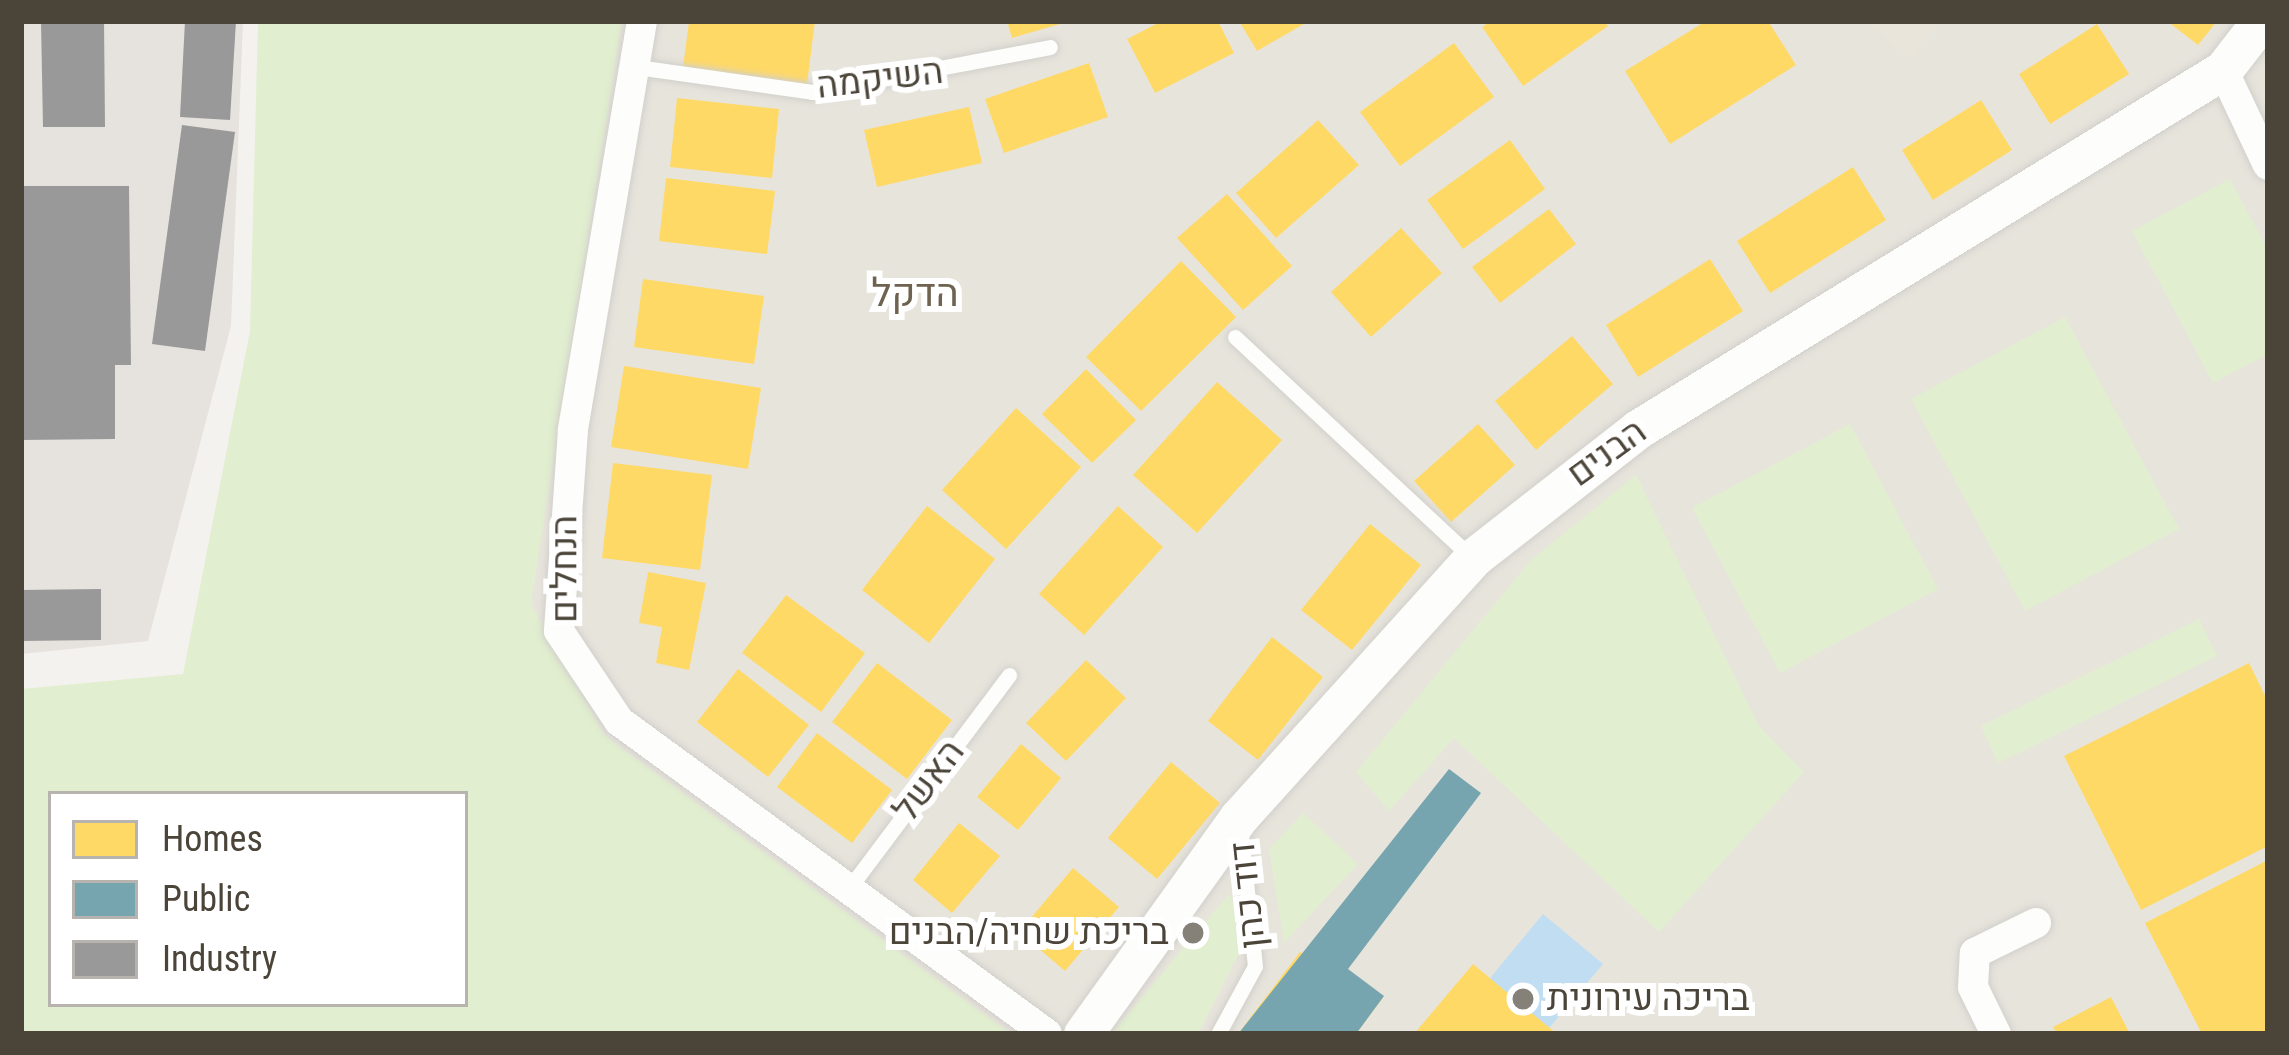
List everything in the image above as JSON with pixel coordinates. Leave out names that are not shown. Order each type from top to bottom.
[{"type":"street","name":"הנחלים","points":[[642,21],[573,430],[559,631],[619,721],[1046,1034]]},
{"type":"street","name":"הבנים","points":[[1083,1034],[1239,818],[1473,558],[1638,429],[2223,70],[2261,21]]},
{"type":"street","points":[[2223,70],[2268,165]]},
{"type":"street","points":[[1996,1034],[1973,987],[1976,953],[2036,923]]},
{"type":"lane","name":"השיקמה","points":[[637,67],[812,92],[1050,47]]},
{"type":"lane","points":[[1235,337],[1473,558]]},
{"type":"lane","name":"האשל","points":[[850,887],[1009,675]]},
{"type":"lane","name":"דוד כהן","points":[[1218,1034],[1255,966],[1239,818]]},
{"type":"shaded area","points":[[21,21],[243,21],[231,326],[148,641],[21,654]]},
{"type":"shaded area","points":[[622,21],[2268,21],[2268,1034],[974,1034],[490,680]]},
{"type":"shaded area","points":[[1868,21],[1941,21],[1909,58]]},
{"type":"green space","points":[[258,21],[622,21],[531,604],[605,736],[1011,1034],[21,1034],[21,689],[183,674],[250,331]]},
{"type":"green space","points":[[2230,179],[2268,250],[2268,354],[2213,383],[2132,231]]},
{"type":"green space","points":[[2065,317],[2179,529],[2025,611],[1911,399]]},
{"type":"green space","points":[[1850,424],[1938,589],[1780,673],[1692,508]]},
{"type":"green space","points":[[1636,475],[1759,726],[1804,772],[1659,932],[1454,738],[1389,811],[1356,772],[1531,560]]},
{"type":"green space","points":[[2199,619],[2217,656],[1998,763],[1981,726]]},
{"type":"green space","points":[[1303,813],[1358,864],[1284,943],[1269,849]]},
{"type":"green space","points":[[1229,894],[1247,937],[1198,1034],[1111,1034]]},
{"type":"water","name":"בריכה עירונית","points":[[1543,914],[1603,964],[1544,1034],[1444,1034]]},
{"type":"building: Homes","points":[[689,21],[815,21],[807,84],[683,68]]},
{"type":"building: Homes","points":[[1007,21],[1067,21],[1067,22],[1012,38]]},
{"type":"building: Homes","points":[[1162,21],[1218,21],[1234,53],[1155,93],[1127,39]]},
{"type":"building: Homes","points":[[1239,21],[1309,21],[1257,51]]},
{"type":"building: Homes","points":[[1491,21],[1604,21],[1608,26],[1523,86],[1482,27]]},
{"type":"building: Homes","points":[[1706,21],[1768,21],[1796,65],[1670,144],[1625,71]]},
{"type":"building: Homes","points":[[2167,21],[2217,21],[2198,45]]},
{"type":"building: Homes","points":[[2097,24],[2129,74],[2050,124],[2019,74]]},
{"type":"building: Homes","points":[[1454,43],[1494,97],[1400,166],[1360,112]]},
{"type":"building: Homes","points":[[1089,63],[1108,117],[1004,153],[985,99]]},
{"type":"building: Homes","points":[[677,98],[779,109],[772,178],[670,167]]},
{"type":"building: Homes","points":[[1981,100],[2012,150],[1933,200],[1902,150]]},
{"type":"building: Homes","points":[[969,107],[982,163],[877,187],[864,130]]},
{"type":"building: Homes","points":[[1318,120],[1359,165],[1276,238],[1236,193]]},
{"type":"building: Homes","points":[[1510,140],[1545,189],[1463,249],[1427,200]]},
{"type":"building: Homes","points":[[1853,167],[1886,220],[1770,293],[1737,241]]},
{"type":"building: Homes","points":[[666,178],[775,191],[767,254],[659,241]]},
{"type":"building: Homes","points":[[1227,194],[1292,266],[1243,310],[1177,238]]},
{"type":"building: Homes","points":[[1549,209],[1576,244],[1500,303],[1472,267]]},
{"type":"building: Homes","points":[[1401,228],[1442,273],[1371,337],[1331,292]]},
{"type":"building: Homes","points":[[1710,259],[1743,311],[1638,377],[1606,325]]},
{"type":"building: Homes","points":[[1181,261],[1236,317],[1141,411],[1086,357]]},
{"type":"building: Homes","points":[[643,279],[764,296],[754,364],[634,347]]},
{"type":"building: Homes","points":[[1572,336],[1613,384],[1536,450],[1495,401]]},
{"type":"building: Homes","points":[[624,366],[761,388],[748,469],[611,447]]},
{"type":"building: Homes","points":[[1086,369],[1136,420],[1092,463],[1042,414]]},
{"type":"building: Homes","points":[[1217,382],[1282,440],[1197,533],[1133,475]]},
{"type":"building: Homes","points":[[1016,408],[1081,467],[1006,549],[942,490]]},
{"type":"building: Homes","points":[[1478,424],[1515,465],[1451,522],[1414,481]]},
{"type":"building: Homes","points":[[613,463],[712,475],[700,570],[602,558]]},
{"type":"building: Homes","points":[[927,506],[995,559],[929,643],[862,590]]},
{"type":"building: Homes","points":[[1118,506],[1163,547],[1084,635],[1039,594]]},
{"type":"building: Homes","points":[[1370,524],[1421,565],[1352,650],[1301,610]]},
{"type":"building: Homes","points":[[648,572],[706,583],[689,670],[656,663],[662,627],[639,623]]},
{"type":"building: Homes","points":[[786,595],[865,653],[821,712],[742,653]]},
{"type":"building: Homes","points":[[1272,637],[1323,677],[1258,760],[1208,721]]},
{"type":"building: Homes","points":[[1086,660],[1126,698],[1066,761],[1026,723]]},
{"type":"building: Homes","points":[[877,663],[952,720],[907,779],[832,722]]},
{"type":"building: Homes","points":[[2249,663],[2268,702],[2268,846],[2141,910],[2064,756]]},
{"type":"building: Homes","points":[[738,669],[809,725],[768,777],[697,722]]},
{"type":"building: Homes","points":[[817,733],[892,790],[852,843],[777,787]]},
{"type":"building: Homes","points":[[1021,744],[1061,778],[1018,830],[977,797]]},
{"type":"building: Homes","points":[[1171,762],[1220,803],[1157,879],[1108,838]]},
{"type":"building: Homes","points":[[959,823],[1000,856],[952,913],[913,880]]},
{"type":"building: Homes","points":[[2268,860],[2268,1034],[2202,1034],[2145,923]]},
{"type":"building: Homes","points":[[1073,868],[1119,907],[1065,971],[1019,932]]},
{"type":"building: Homes","points":[[1300,952],[1384,996],[1356,1034],[1238,1034]]},
{"type":"building: Homes","points":[[1473,964],[1557,1034],[1414,1034]]},
{"type":"building: Homes","points":[[2111,997],[2130,1034],[2057,1034],[2053,1027]]},
{"type":"building: Public","points":[[1449,769],[1481,793],[1348,969],[1384,996],[1356,1034],[1238,1034]]},
{"type":"building: Industry","points":[[41,21],[104,21],[105,127],[43,127]]},
{"type":"building: Industry","points":[[185,21],[236,21],[230,120],[180,117]]},
{"type":"building: Industry","points":[[182,125],[235,132],[205,351],[152,344]]},
{"type":"building: Industry","points":[[21,186],[129,186],[131,365],[115,365],[115,439],[21,440]]},
{"type":"building: Industry","points":[[101,589],[101,640],[21,641],[21,590]]},
{"type":"place","name":"בריכת שחיה/הבנים","points":[[1193,933]]},
{"type":"place","name":"בריכה עירונית","points":[[1523,999]]},
{"type":"district","name":"הדקל","points":[[915,293]]}]
